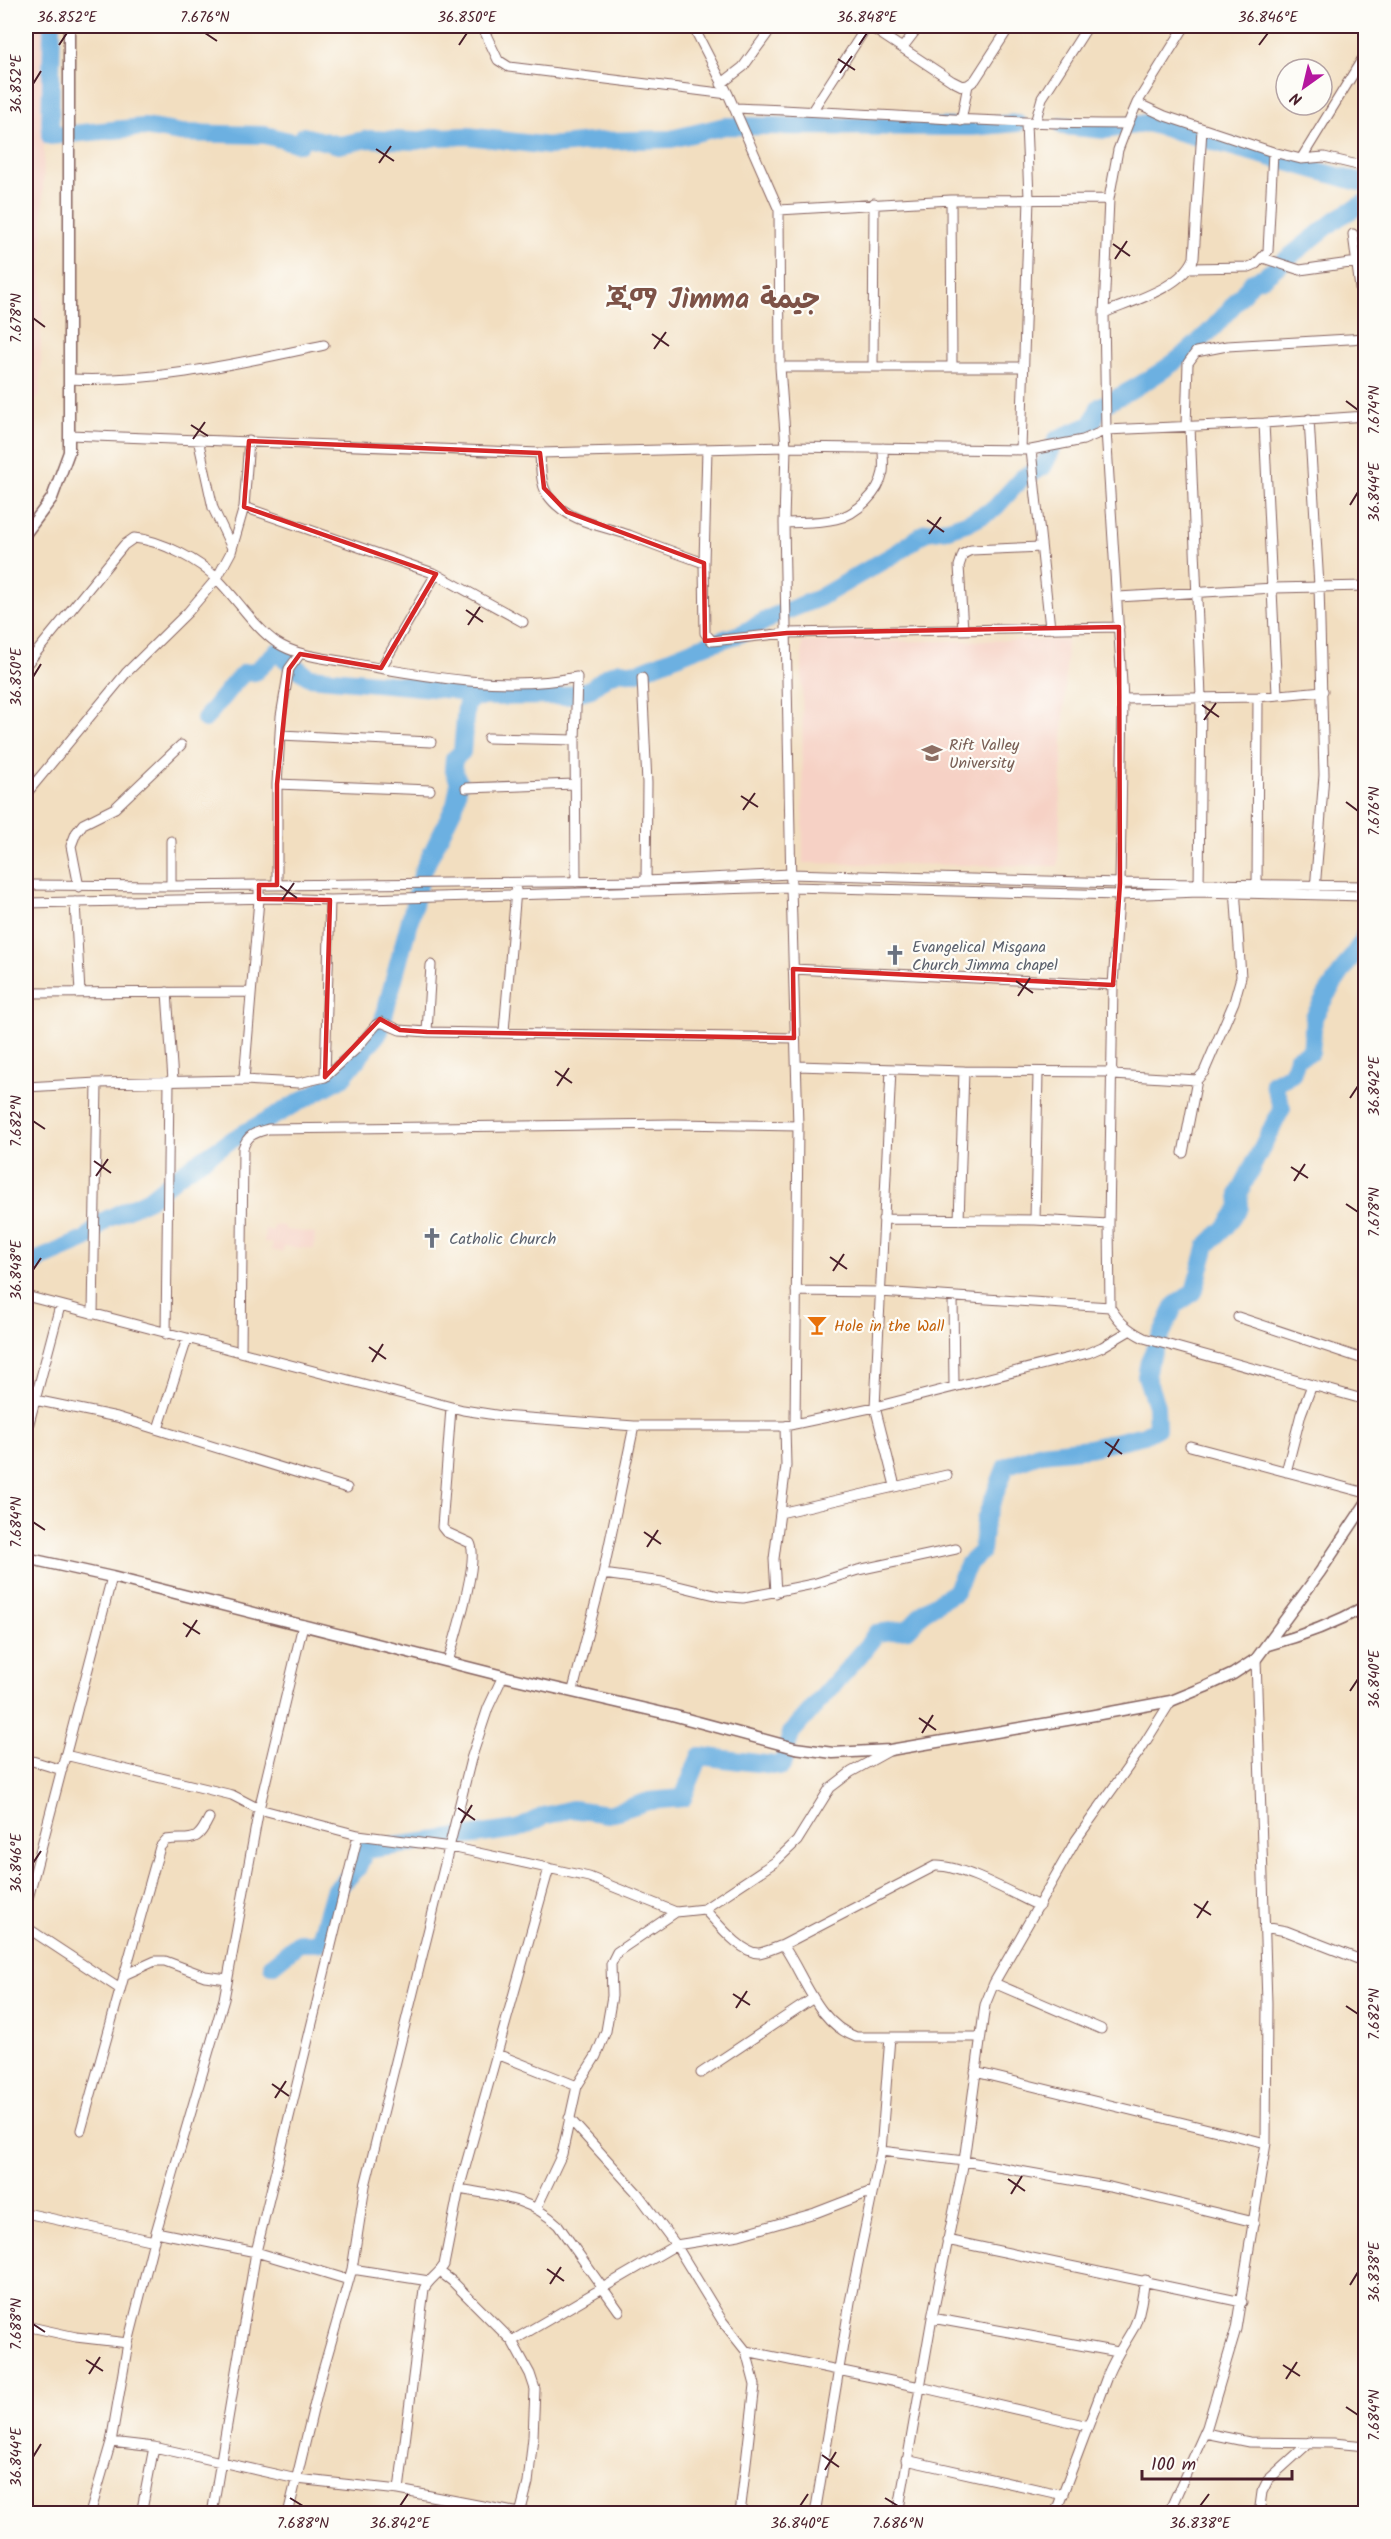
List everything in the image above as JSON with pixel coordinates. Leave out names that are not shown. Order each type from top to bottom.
[{"type":"street","points":[[26,533],[52,498],[69,452],[69,26]]},
{"type":"street","points":[[482,26],[498,60],[509,67],[728,94]]},
{"type":"street","points":[[693,26],[728,94],[779,210],[780,368],[786,447],[784,523],[790,887],[798,1126],[795,1424]]},
{"type":"street","points":[[722,84],[743,67],[773,26]]},
{"type":"street","points":[[812,111],[868,26],[962,86],[975,80],[1010,26]]},
{"type":"street","points":[[903,47],[919,26]]},
{"type":"street","points":[[1050,628],[1041,547],[1026,450],[1023,367],[1031,123],[1042,98],[1088,26]]},
{"type":"street","points":[[1182,27],[1137,103],[1128,124],[1118,150],[1109,199],[1104,313],[1106,430],[1123,699],[1120,883],[1113,985],[1110,1307],[1129,1330],[1144,1338],[1365,1400]]},
{"type":"street","points":[[1301,159],[1365,53]]},
{"type":"street","points":[[961,121],[968,85]]},
{"type":"street","points":[[1137,103],[1202,129],[1273,152],[1301,159],[1324,157],[1365,167]]},
{"type":"street","points":[[734,108],[961,121],[1128,124]]},
{"type":"street","points":[[1104,313],[1169,285],[1190,268],[1195,248],[1202,129]]},
{"type":"street","points":[[1190,268],[1249,267],[1263,258],[1268,251],[1273,152]]},
{"type":"street","points":[[779,210],[951,200],[1109,199]]},
{"type":"street","points":[[951,200],[952,366]]},
{"type":"street","points":[[873,366],[874,203]]},
{"type":"street","points":[[1199,888],[1201,697],[1198,592],[1188,426],[1188,363],[1196,352],[1227,346],[1365,336],[1353,234]]},
{"type":"street","points":[[1263,258],[1300,270],[1357,262]]},
{"type":"street","points":[[69,379],[109,381],[192,372],[324,345]]},
{"type":"street","points":[[780,368],[1023,367]]},
{"type":"street","points":[[69,435],[540,453],[786,447],[1026,450],[1083,440],[1106,430],[1365,416]]},
{"type":"street","points":[[1309,419],[1323,691],[1324,775],[1315,890]]},
{"type":"street","points":[[1264,423],[1274,588],[1277,694]]},
{"type":"street","points":[[198,440],[213,508],[232,548]]},
{"type":"street","points":[[26,794],[126,673],[188,612],[217,578],[232,548],[244,507],[249,441]]},
{"type":"street","points":[[707,448],[705,633],[715,641],[787,633],[1119,627]]},
{"type":"street","points":[[784,523],[833,520],[856,509],[872,495],[879,482],[883,471],[884,448]]},
{"type":"street","points":[[540,453],[544,488],[550,498],[567,512],[592,525],[704,563]]},
{"type":"street","points":[[244,507],[435,574],[523,622]]},
{"type":"street","points":[[26,665],[124,545],[134,537],[152,540],[191,560],[217,578],[265,632],[277,642],[300,654],[381,668],[494,683],[552,682],[577,677],[574,740],[576,882]]},
{"type":"street","points":[[963,630],[959,566],[963,554],[971,550],[1041,547]]},
{"type":"street","points":[[381,668],[435,574]]},
{"type":"street","points":[[1118,597],[1274,588],[1365,586]]},
{"type":"street","points":[[277,885],[277,784],[280,735],[289,669],[300,654]]},
{"type":"street","points":[[642,678],[647,783],[646,881]]},
{"type":"street","points":[[1123,699],[1258,697],[1323,691]]},
{"type":"street","points":[[1257,890],[1258,697]]},
{"type":"street","points":[[280,735],[431,741]]},
{"type":"street","points":[[488,738],[574,740]]},
{"type":"street","points":[[80,886],[72,846],[76,833],[83,824],[115,808],[181,745]]},
{"type":"street","points":[[277,784],[430,790]]},
{"type":"street","points":[[466,788],[575,784]]},
{"type":"street","points":[[171,841],[171,886]]},
{"type":"street","points":[[26,885],[171,886],[646,881],[790,874],[1120,883],[1257,890],[1315,890],[1365,886]]},
{"type":"street","points":[[504,1031],[516,882]]},
{"type":"street","points":[[244,1080],[259,899],[258,885]]},
{"type":"street","points":[[26,903],[330,900],[790,887],[1119,894],[1199,888]]},
{"type":"street","points":[[1183,1153],[1197,1080],[1204,1072],[1234,1002],[1241,977],[1235,889]]},
{"type":"street","points":[[1315,890],[1365,896]]},
{"type":"street","points":[[325,1077],[330,900]]},
{"type":"street","points":[[75,902],[80,993]]},
{"type":"street","points":[[427,1032],[431,964]]},
{"type":"street","points":[[793,969],[1113,985]]},
{"type":"street","points":[[166,1334],[171,1081],[167,992]]},
{"type":"street","points":[[26,993],[251,992]]},
{"type":"street","points":[[26,1087],[171,1081],[244,1080],[299,1083],[325,1077],[381,1022],[400,1030],[427,1032],[504,1031],[794,1038]]},
{"type":"street","points":[[797,1066],[1113,1074],[1197,1080]]},
{"type":"street","points":[[891,1069],[875,1407],[895,1486]]},
{"type":"street","points":[[960,1220],[964,1071]]},
{"type":"street","points":[[1035,1220],[1038,1073]]},
{"type":"street","points":[[93,1314],[97,1083]]},
{"type":"street","points":[[241,1352],[243,1148],[252,1133],[268,1129],[556,1124],[798,1126]]},
{"type":"street","points":[[883,1220],[1035,1220],[1109,1224]]},
{"type":"street","points":[[796,1291],[880,1292],[1110,1307]]},
{"type":"street","points":[[26,1296],[452,1408],[502,1416],[633,1425],[785,1426],[875,1407],[1088,1353],[1129,1330]]},
{"type":"street","points":[[953,1298],[954,1386]]},
{"type":"street","points":[[26,1434],[60,1306]]},
{"type":"street","points":[[1238,1317],[1365,1360]]},
{"type":"street","points":[[158,1429],[186,1339]]},
{"type":"street","points":[[1286,1472],[1301,1414],[1312,1385]]},
{"type":"street","points":[[35,1400],[117,1417],[347,1488]]},
{"type":"street","points":[[448,1662],[466,1598],[473,1553],[470,1543],[446,1532],[442,1527],[452,1408]]},
{"type":"street","points":[[573,1690],[603,1574],[633,1425]]},
{"type":"street","points":[[776,1593],[774,1559],[786,1466],[785,1426]]},
{"type":"street","points":[[1190,1446],[1365,1493]]},
{"type":"street","points":[[780,1513],[947,1475]]},
{"type":"street","points":[[26,1558],[112,1577],[503,1676],[573,1690],[795,1748],[833,1753],[890,1750],[1171,1701],[1233,1674],[1256,1659],[1268,1645],[1365,1503]]},
{"type":"street","points":[[603,1574],[662,1582],[719,1596],[743,1598],[776,1593],[858,1569],[956,1548]]},
{"type":"street","points":[[26,1906],[112,1577]]},
{"type":"street","points":[[1268,1645],[1307,1634],[1365,1606]]},
{"type":"street","points":[[90,2514],[111,2442],[128,2343],[155,2236],[224,1999],[259,1809],[303,1625]]},
{"type":"street","points":[[1167,2514],[1205,2433],[1236,2329],[1266,2143],[1268,2003],[1263,1928],[1262,1819],[1256,1722],[1256,1659]]},
{"type":"street","points":[[288,2514],[320,2381],[352,2269],[365,2186],[471,1759],[488,1708],[503,1676]]},
{"type":"street","points":[[898,2514],[932,2318],[964,2161],[985,2005],[994,1983],[1076,1840],[1141,1749],[1171,1701]]},
{"type":"street","points":[[537,2207],[562,2154],[577,2086],[596,2056],[606,2031],[612,1996],[610,1964],[617,1952],[676,1912],[704,1909],[775,1862],[797,1840],[830,1788],[851,1772],[890,1750]]},
{"type":"street","points":[[65,1755],[232,1795],[259,1809],[358,1835],[451,1847],[589,1877],[676,1912]]},
{"type":"street","points":[[26,1759],[62,1770]]},
{"type":"street","points":[[81,2130],[160,1847],[166,1840],[192,1839],[201,1835],[209,1818]]},
{"type":"street","points":[[212,2514],[256,2252],[358,1835]]},
{"type":"street","points":[[26,1861],[37,1863]]},
{"type":"street","points":[[704,1909],[737,1943],[759,1953],[783,1945],[935,1866],[948,1867],[985,1881],[1039,1906]]},
{"type":"street","points":[[399,2490],[424,2289],[444,2265],[459,2189],[549,1868]]},
{"type":"street","points":[[26,1927],[120,1989]]},
{"type":"street","points":[[1263,1928],[1286,1931],[1365,1962]]},
{"type":"street","points":[[783,1945],[812,1999],[844,2033],[856,2037],[980,2037]]},
{"type":"street","points":[[124,1976],[155,1961],[165,1961],[205,1976],[228,1979]]},
{"type":"street","points":[[994,1983],[1101,2029]]},
{"type":"street","points":[[700,2073],[812,1999]]},
{"type":"street","points":[[815,2514],[850,2302],[881,2151],[890,2037]]},
{"type":"street","points":[[497,2054],[577,2086]]},
{"type":"street","points":[[975,2072],[1266,2143]]},
{"type":"street","points":[[569,2118],[638,2194],[676,2245],[723,2322],[746,2351],[755,2385],[740,2514]]},
{"type":"street","points":[[881,2151],[964,2161],[1110,2187],[1254,2222]]},
{"type":"street","points":[[459,2189],[520,2200],[537,2207],[558,2224],[619,2311]]},
{"type":"street","points":[[512,2341],[676,2245],[739,2235],[814,2213],[872,2192]]},
{"type":"street","points":[[26,2213],[256,2252],[349,2280]]},
{"type":"street","points":[[947,2240],[1242,2302]]},
{"type":"street","points":[[352,2269],[429,2281]]},
{"type":"street","points":[[111,2442],[154,2447],[297,2478],[399,2490],[521,2513],[528,2483],[535,2388],[512,2341],[452,2281],[440,2272]]},
{"type":"street","points":[[1054,2514],[1118,2352],[1140,2312],[1145,2280]]},
{"type":"street","points":[[932,2318],[1118,2352]]},
{"type":"street","points":[[26,2326],[76,2337],[128,2343]]},
{"type":"street","points":[[746,2351],[920,2387],[1088,2426]]},
{"type":"street","points":[[1205,2433],[1249,2442],[1310,2442],[1365,2446]]},
{"type":"street","points":[[1259,2514],[1262,2492],[1269,2480],[1310,2442]]},
{"type":"street","points":[[141,2514],[154,2447]]},
{"type":"street","points":[[906,2460],[1063,2495]]},
{"type":"highlighted area","points":[[249,441],[540,453],[544,488],[567,512],[704,563],[705,641],[787,633],[1119,627],[1120,883],[1113,985],[793,969],[794,1038],[427,1032],[400,1030],[380,1019],[325,1077],[330,900],[259,899],[259,885],[277,885],[277,784],[289,669],[300,654],[381,668],[436,574],[244,507]]},
{"type":"shaded area","points":[[26,26],[46,26],[40,397],[26,405]]},
{"type":"shaded area","name":"Rift Valley University","points":[[1067,640],[1058,866],[803,863],[802,642]]},
{"type":"shaded area","points":[[273,1225],[284,1226],[285,1230],[315,1233],[314,1249],[284,1246],[282,1252],[271,1250],[273,1244],[264,1242],[265,1229],[273,1231]]},
{"type":"waterway","points":[[52,26],[50,136],[144,127],[181,133],[265,135],[300,144],[303,136],[339,145],[369,139],[416,141],[437,137],[468,136],[549,146],[600,141],[671,139],[725,126],[972,127],[1018,123]]},
{"type":"waterway","points":[[1063,126],[1105,130],[1147,123],[1366,184]]},
{"type":"waterway","points":[[26,1269],[42,1258],[86,1239],[105,1220],[149,1199],[180,1174],[228,1142],[342,1078],[380,1031],[423,871],[455,805],[459,783],[453,768],[454,759],[462,752],[466,707],[472,697],[565,696],[591,689],[607,676],[620,671],[635,673],[697,648],[743,633],[774,616],[819,598],[898,552],[926,532],[948,529],[972,521],[994,509],[1022,478],[1043,467],[1057,439],[1092,424],[1099,407],[1170,366],[1219,322],[1253,281],[1264,277],[1338,218],[1366,202]]},
{"type":"waterway","points":[[205,719],[244,673],[255,672],[276,652],[309,677],[454,690],[472,697]]},
{"type":"waterway","points":[[272,1965],[299,1943],[319,1943],[334,1891],[358,1868],[365,1850],[518,1829],[544,1816],[572,1809],[608,1814],[649,1801],[683,1798],[700,1756],[782,1766],[791,1733],[866,1648],[876,1633],[908,1629],[926,1610],[955,1592],[969,1563],[982,1551],[985,1520],[1006,1466],[1041,1453],[1089,1448],[1144,1435],[1157,1428],[1156,1406],[1146,1376],[1149,1361],[1175,1305],[1194,1292],[1207,1245],[1225,1228],[1240,1207],[1239,1193],[1282,1108],[1273,1083],[1292,1074],[1297,1058],[1311,1052],[1314,1017],[1363,940],[1366,930]]},
{"type":"place","name":"Rift Valley University","points":[[932,753]]},
{"type":"place","name":"Evangelical Misgana Church Jimma chapel","points":[[895,955]]},
{"type":"place","name":"Catholic Church","points":[[432,1238]]},
{"type":"place","name":"Hole in the Wall","points":[[817,1325]]},
{"type":"district","name":"ጂማ Jimma جيمة","points":[[713,298]]}]
